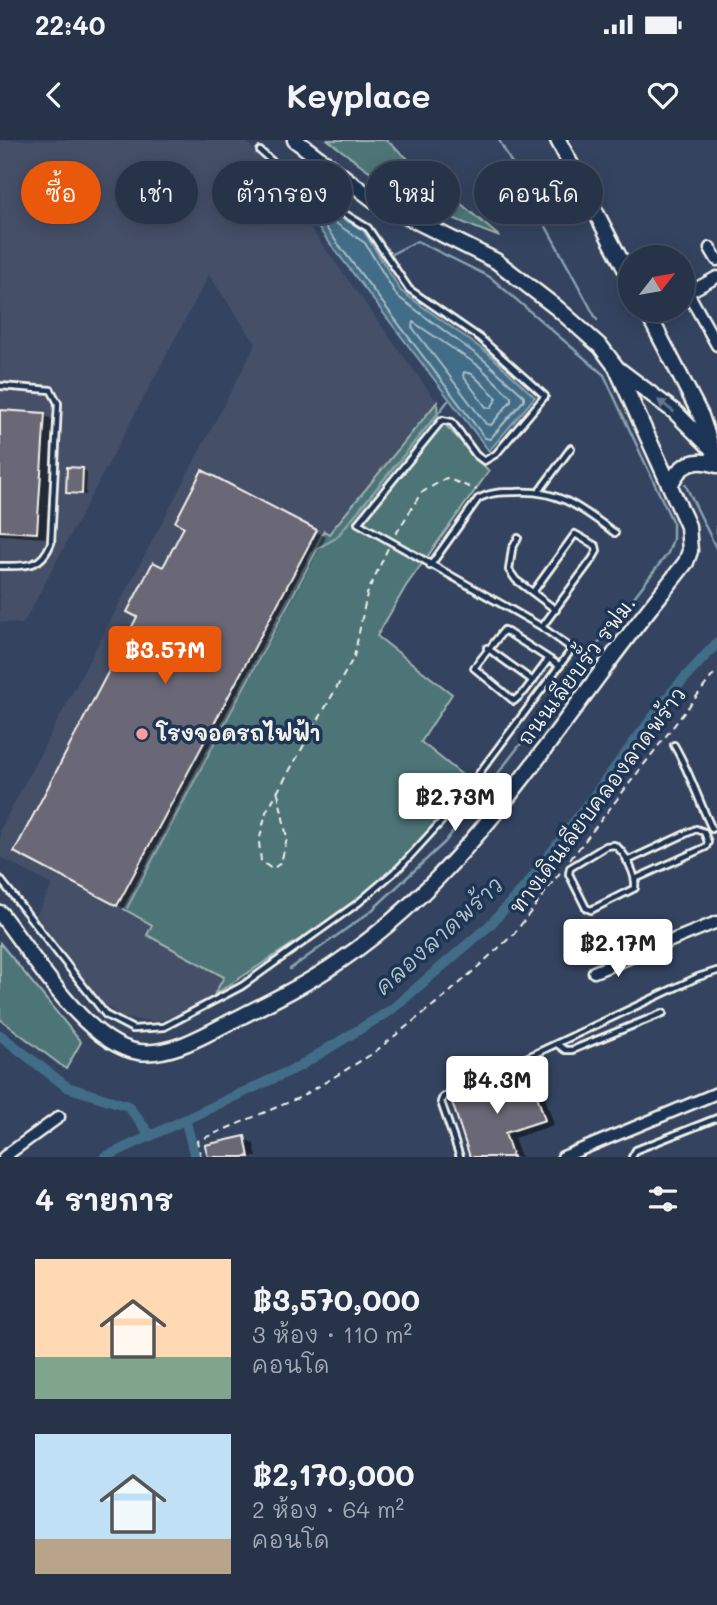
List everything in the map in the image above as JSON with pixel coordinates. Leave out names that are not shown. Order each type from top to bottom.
[{"type":"street","name":"ถนนเลียบรั้ว รฟม.","points":[[0,913],[96,1032],[139,1052],[172,1049],[276,999],[340,961],[424,890],[466,848],[686,562],[690,551],[688,526],[616,367],[601,347],[557,308],[496,261],[374,200],[295,140]]},
{"type":"street","points":[[558,140],[618,255]]},
{"type":"street","points":[[710,248],[717,260]]},
{"type":"street","points":[[695,289],[717,277]]},
{"type":"street","points":[[695,311],[717,345]]},
{"type":"street","points":[[657,322],[701,416],[717,465]]},
{"type":"street","points":[[616,367],[675,412],[712,450]]},
{"type":"street","points":[[671,485],[678,471],[690,463],[706,461],[717,465]]},
{"type":"street","points":[[594,972],[717,922]]},
{"type":"street","points":[[563,1157],[717,1094]]},
{"type":"street","points":[[4,1157],[59,1117]]},
{"type":"lane","points":[[0,879],[106,1015],[133,1029],[164,1027],[242,986],[358,903],[399,868],[451,811],[572,649],[542,627],[358,523],[442,420],[452,422],[484,461],[496,454],[545,396],[480,338],[409,289],[368,228],[306,190],[260,151]]},
{"type":"lane","points":[[0,386],[51,390],[58,402],[51,543],[44,558],[35,565],[0,566]]},
{"type":"lane","points":[[540,490],[571,448]]},
{"type":"lane","points":[[430,566],[478,499],[488,494],[540,490],[578,506],[615,533]]},
{"type":"lane","points":[[533,592],[571,537],[579,534],[590,540],[597,551],[542,627]]},
{"type":"lane","points":[[518,538],[512,549],[509,570],[516,580],[556,610]]},
{"type":"lane","points":[[548,660],[517,700],[508,698],[475,670],[476,662],[504,631],[560,667]]},
{"type":"lane","points":[[487,648],[533,681]]},
{"type":"lane","points":[[627,862],[696,829],[704,832],[714,828],[693,790],[691,774],[674,745]]},
{"type":"lane","points":[[635,878],[706,847],[708,842],[704,832]]},
{"type":"lane","points":[[606,846],[618,847],[635,878],[633,891],[591,910],[582,904],[569,874],[573,864],[606,846]]},
{"type":"lane","points":[[460,1157],[441,1102],[443,1097],[698,977],[717,971]]},
{"type":"lane","points":[[557,1044],[565,1050],[572,1050],[663,1013]]},
{"type":"lane","points":[[632,1157],[636,1150],[717,1118]]},
{"type":"path","points":[[278,793],[287,838],[281,863],[272,869],[261,861],[258,842],[266,812],[354,657],[366,594],[391,542],[421,493],[446,478],[488,494]]},
{"type":"path","points":[[717,526],[717,533]]},
{"type":"path","name":"ทางเดินเลียบคลองลาดพร้าว","points":[[201,1157],[197,1141],[301,1097],[372,1054],[450,992],[514,934],[717,670]]},
{"type":"shaded area","points":[[0,140],[246,140],[261,161],[212,161],[212,224],[307,224],[437,402],[329,534],[324,531],[124,909],[153,925],[148,935],[225,977],[214,995],[178,1015],[156,1022],[123,1018],[104,1005],[36,916],[52,885],[0,857],[0,830],[256,344],[209,275],[23,624],[0,622]]},
{"type":"green space","points":[[328,140],[386,140],[411,161],[366,161],[366,168]]},
{"type":"green space","points":[[460,203],[474,215],[474,224],[485,224],[500,237],[460,221]]},
{"type":"green space","points":[[437,402],[438,417],[489,471],[406,586],[377,636],[452,694],[421,742],[471,782],[398,867],[358,901],[214,995],[224,977],[147,935],[152,925],[124,909],[324,531],[329,534]]},
{"type":"green space","points":[[0,943],[81,1042],[66,1069],[0,1019]]},
{"type":"water","points":[[315,224],[352,224],[363,230],[401,291],[489,354],[535,397],[489,451]]},
{"type":"building","points":[[0,410],[45,413],[37,533],[0,531]]},
{"type":"building","points":[[67,467],[83,468],[82,494],[66,493]]},
{"type":"building","name":"โรงจอดรถไฟฟ้า","points":[[202,470],[317,530],[117,906],[14,852],[137,617],[127,612],[153,562],[163,567],[184,527],[175,522]]},
{"type":"building","points":[[530,1074],[545,1120],[505,1133],[513,1157],[470,1157],[451,1099]]},
{"type":"building","points":[[245,1136],[249,1157],[208,1157],[205,1145]]},
{"type":"waterway","points":[[499,140],[597,320]]},
{"type":"waterway","points":[[290,969],[370,912],[445,842],[668,553],[673,539],[673,523],[604,375],[490,277],[417,241],[380,260]]},
{"type":"waterway","points":[[127,908],[318,548],[336,538],[448,401]]},
{"type":"waterway","points":[[685,484],[717,550]]},
{"type":"waterway","name":"คลองลาดพร้าว","points":[[105,1157],[298,1067],[391,1010],[490,925],[529,882],[671,693],[717,643]]},
{"type":"waterway","points":[[0,1035],[67,1087],[128,1106],[151,1136]]},
{"type":"waterway","points":[[186,1122],[195,1157]]},
{"type":"place","name":"โรงจอดรถไฟฟ้า","points":[[142,734]]}]
